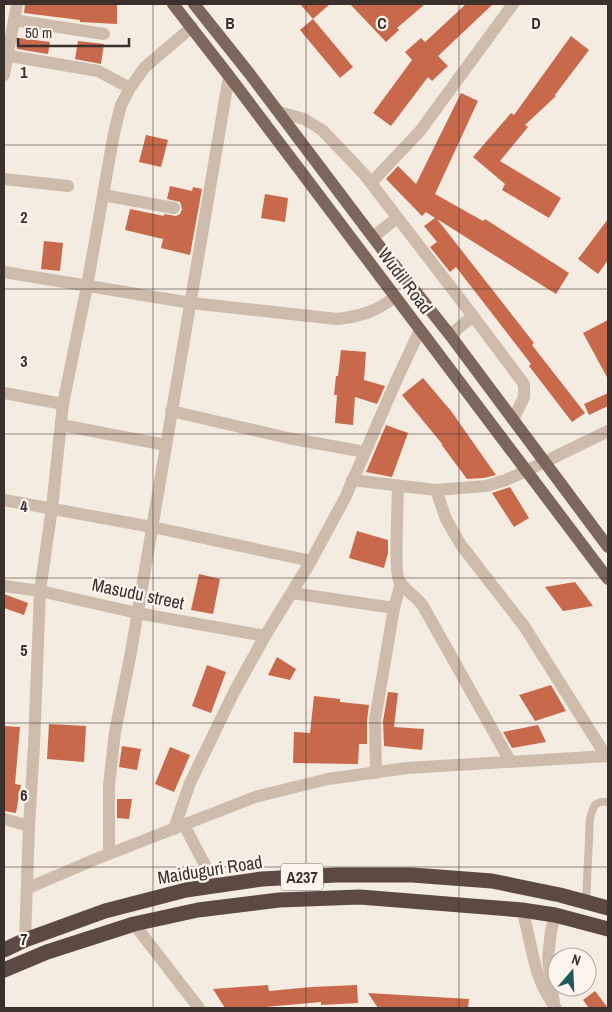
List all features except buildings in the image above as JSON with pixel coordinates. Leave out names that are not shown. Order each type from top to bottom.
[{"type":"highway","name":"Maiduguri Road","points":[[4,950],[25,940],[105,911],[186,890],[262,880],[336,875],[412,875],[492,881],[608,908]]},
{"type":"highway","name":"A237","points":[[4,970],[47,952],[134,924],[198,910],[279,900],[360,897],[522,910],[555,914],[608,929]]},
{"type":"main road","name":"Wudil Road","points":[[173,4],[608,579]]},
{"type":"main road","name":"Wudil Road","points":[[194,4],[450,335],[608,547]]},
{"type":"street","points":[[4,75],[5,56],[18,4]]},
{"type":"street","points":[[371,183],[420,131],[513,4]]},
{"type":"street","points":[[14,20],[104,34]]},
{"type":"street","points":[[25,940],[40,591],[52,508],[63,404],[121,105],[145,67],[192,28]]},
{"type":"street","points":[[5,56],[98,71],[130,88]]},
{"type":"street","points":[[109,854],[109,785],[115,732],[229,76]]},
{"type":"street","points":[[279,112],[304,119],[322,130],[371,183],[474,316],[524,384],[524,397],[513,420]]},
{"type":"street","points":[[4,179],[68,186]]},
{"type":"street","points":[[103,195],[174,208]]},
{"type":"street","points":[[373,237],[397,218]]},
{"type":"street","points":[[4,272],[190,304],[338,319],[361,316],[379,309],[395,297]]},
{"type":"street","points":[[450,335],[474,316]]},
{"type":"street","points":[[216,886],[179,827],[190,783],[234,692],[265,636],[311,561],[344,498],[420,330]]},
{"type":"street","points":[[4,393],[63,404]]},
{"type":"street","points":[[171,411],[288,438],[365,452]]},
{"type":"street","points":[[61,425],[166,445]]},
{"type":"street","points":[[352,480],[436,490],[486,486],[526,471],[608,430]]},
{"type":"street","points":[[398,486],[398,578],[423,606],[510,761]]},
{"type":"street","points":[[28,888],[255,797],[328,779],[407,768],[607,756],[524,626],[461,545],[446,518],[436,490]]},
{"type":"street","points":[[4,500],[152,527],[311,561]]},
{"type":"street","points":[[376,773],[375,720],[394,608],[401,583]]},
{"type":"street","name":"Masudu street","points":[[4,586],[40,591],[137,613],[265,636]]},
{"type":"street","points":[[292,593],[394,608]]},
{"type":"street","points":[[4,819],[29,826]]},
{"type":"street","points":[[522,910],[528,928],[536,971],[546,995],[555,1007]]},
{"type":"street","points":[[555,914],[550,931],[548,958],[555,1007]]},
{"type":"street","points":[[134,924],[199,1008]]},
{"type":"lane","points":[[586,902],[590,818],[594,806],[600,802],[608,802]]}]
